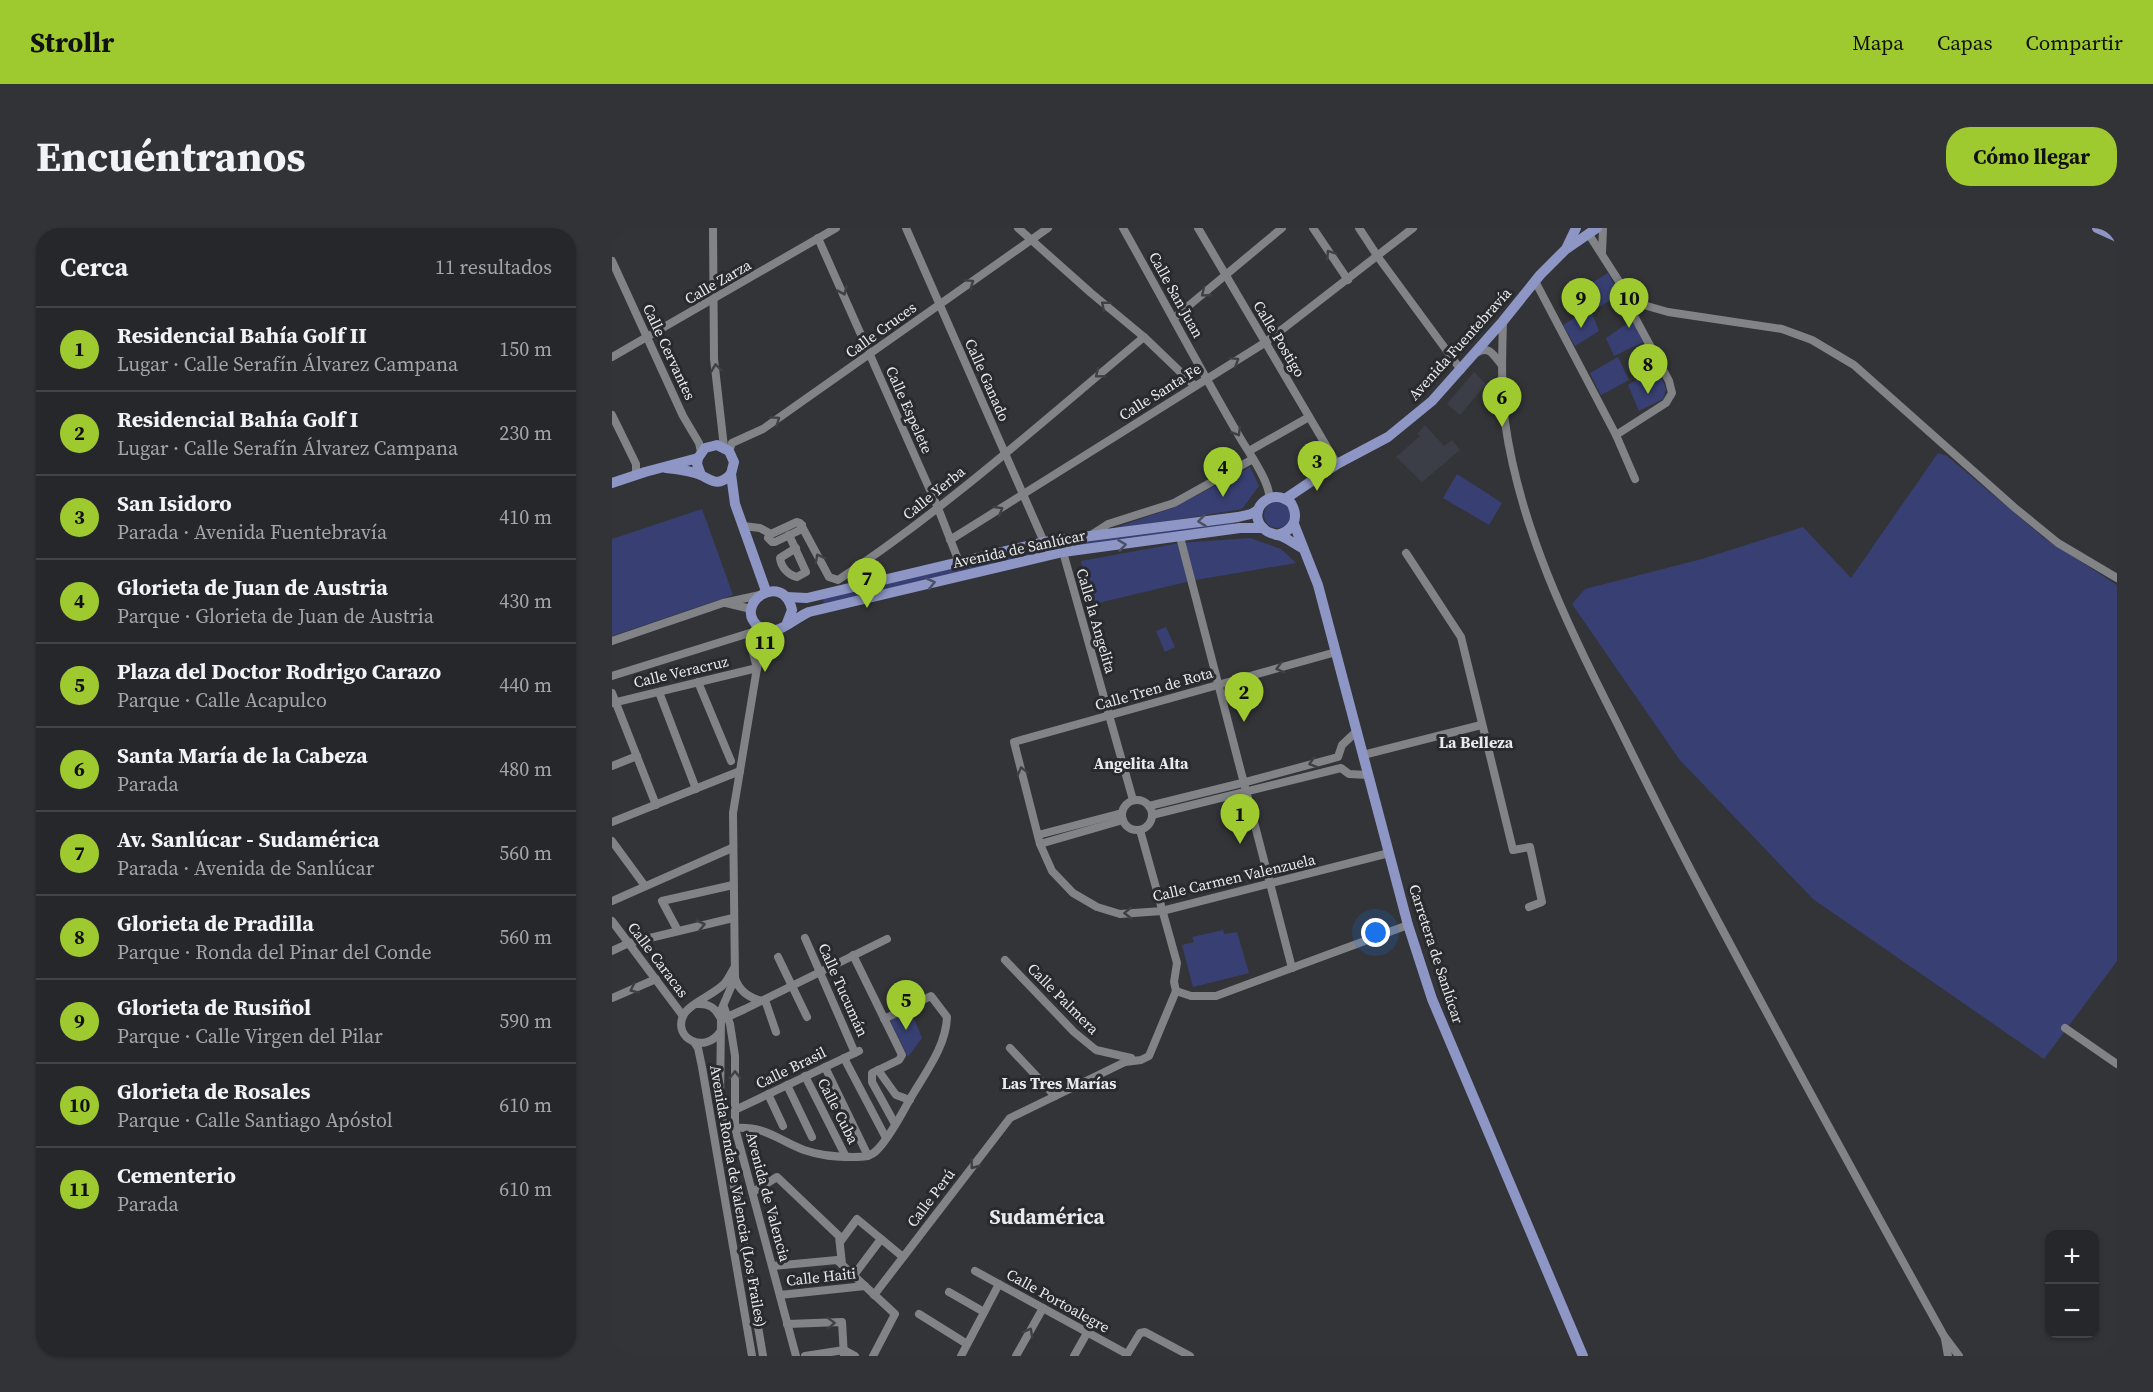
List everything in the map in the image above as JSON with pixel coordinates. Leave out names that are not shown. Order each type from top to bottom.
[{"type":"main road","name":"Avenida Fuentebravía","points":[[1565,250],[1576,228]]},
{"type":"main road","points":[[2097,228],[2117,237]]},
{"type":"main road","name":"Avenida Fuentebravía","points":[[1285,499],[1336,464],[1373,445],[1408,422],[1432,401],[1476,353],[1535,281],[1565,250],[1589,230]]},
{"type":"main road","points":[[612,483],[699,455],[711,446],[726,449],[734,462],[731,474],[735,504],[763,593]]},
{"type":"main road","points":[[699,455],[697,464],[701,475]]},
{"type":"main road","points":[[662,468],[686,470],[716,482],[722,481],[731,474]]},
{"type":"main road","points":[[716,482],[735,504]]},
{"type":"main road","name":"Avenida Fuentebravía","points":[[1295,511],[1308,484]]},
{"type":"main road","points":[[1276,535],[1286,532],[1294,524],[1295,511],[1291,503],[1278,497],[1269,498],[1262,504],[1258,510],[1258,521],[1263,528],[1276,535],[1302,548]]},
{"type":"main road","name":"Avenida de Sanlúcar","points":[[786,597],[807,598],[1044,542],[1246,515],[1258,510]]},
{"type":"main road","name":"Carretera de Sanlúcar","points":[[1294,524],[1318,585],[1408,925],[1432,999],[1583,1356]]},
{"type":"main road","name":"Avenida de Sanlúcar","points":[[787,623],[809,612],[1063,552],[1240,528],[1263,528]]},
{"type":"main road","points":[[778,592],[786,597],[792,610],[787,623],[773,631],[756,627],[752,609],[756,598],[763,593],[778,592]]},
{"type":"street","points":[[714,228],[714,359],[726,449]]},
{"type":"street","name":"Calle Zarza","points":[[612,357],[836,228]]},
{"type":"street","name":"Calle Ganado","points":[[906,228],[1044,542]]},
{"type":"street","points":[[1018,228],[1144,337],[1194,386]]},
{"type":"street","name":"Calle Cruces","points":[[726,449],[732,443],[763,429],[1048,228]]},
{"type":"street","name":"Calle San Juan","points":[[1123,228],[1205,378],[1251,455],[1269,489],[1269,498]]},
{"type":"street","name":"Calle Postigo","points":[[1198,228],[1336,464]]},
{"type":"street","points":[[1174,318],[1282,228]]},
{"type":"street","points":[[1312,228],[1348,280]]},
{"type":"street","points":[[1359,228],[1461,370]]},
{"type":"street","name":"Calle Santa Fe","points":[[950,540],[1205,378],[1266,342],[1413,228]]},
{"type":"street","points":[[1602,256],[1603,228]]},
{"type":"street","points":[[1589,230],[1669,381],[1672,393],[1666,403],[1616,435]]},
{"type":"street","name":"Calle Espelete","points":[[818,238],[938,508],[959,561]]},
{"type":"street","name":"Calle Cervantes","points":[[612,261],[616,278],[648,338],[683,416],[699,443],[699,455]]},
{"type":"street","points":[[1615,277],[1632,296],[1647,306],[1681,314],[1768,326],[1825,346],[1854,365],[2015,508],[2058,543],[2117,578]]},
{"type":"street","points":[[1535,281],[1616,435],[1635,479]]},
{"type":"street","points":[[1634,314],[1638,309],[1647,306]]},
{"type":"street","points":[[1503,321],[1502,365],[1505,420],[1522,501],[1548,574],[1577,643],[1670,830],[1785,1049],[1944,1336],[1959,1356]]},
{"type":"street","name":"Calle Yerba","points":[[802,525],[829,577],[838,580],[938,508],[1144,337]]},
{"type":"street","points":[[1493,353],[1502,346]]},
{"type":"street","points":[[1476,353],[1486,349],[1493,353],[1502,365]]},
{"type":"street","points":[[612,415],[636,464],[636,475]]},
{"type":"street","points":[[1090,536],[1108,524],[1174,503],[1309,417]]},
{"type":"street","points":[[797,522],[802,525],[800,530],[772,542],[768,538],[771,534],[797,522]]},
{"type":"street","points":[[743,526],[760,528],[771,534]]},
{"type":"street","points":[[789,535],[796,548]]},
{"type":"street","points":[[1180,537],[1216,685],[1292,968]]},
{"type":"street","name":"Calle la Angelita","points":[[1063,552],[1133,801]]},
{"type":"street","points":[[1406,553],[1461,637],[1513,850],[1530,847],[1542,902],[1529,907]]},
{"type":"street","points":[[612,641],[723,603],[763,593]]},
{"type":"street","points":[[723,603],[752,609]]},
{"type":"street","points":[[612,676],[756,627],[753,653],[757,668]]},
{"type":"street","points":[[773,631],[766,637],[757,668],[733,813],[732,848],[735,978],[745,993],[763,1001],[776,1032]]},
{"type":"street","name":"Calle Tren de Rota","points":[[1014,742],[1336,652]]},
{"type":"street","name":"Calle Veracruz","points":[[614,703],[757,668]]},
{"type":"street","points":[[698,682],[731,761]]},
{"type":"street","points":[[659,692],[696,789]]},
{"type":"street","points":[[612,693],[656,805]]},
{"type":"street","points":[[1363,755],[1481,725]]},
{"type":"street","points":[[1357,731],[1342,745],[1338,757],[1341,768],[1349,774],[1368,775]]},
{"type":"street","name":"Calle Carmen Valenzuela","points":[[1014,742],[1039,839],[1052,871],[1073,893],[1097,907],[1120,914],[1162,910],[1389,853]]},
{"type":"street","points":[[612,766],[637,756]]},
{"type":"street","points":[[1151,810],[1338,757]]},
{"type":"street","points":[[1151,810],[1245,793],[1341,768]]},
{"type":"street","points":[[612,822],[740,771]]},
{"type":"street","points":[[1133,801],[1144,802],[1151,810],[1151,821],[1140,830],[1128,827],[1122,817],[1124,807],[1133,801]]},
{"type":"street","points":[[1039,839],[1122,817]]},
{"type":"street","points":[[1010,1048],[1054,1096],[1125,1062],[1141,1060],[1149,1056],[1176,991],[1174,982],[1177,963],[1140,830]]},
{"type":"street","points":[[612,841],[645,886]]},
{"type":"street","points":[[612,901],[732,848]]},
{"type":"street","points":[[678,931],[662,901],[733,885]]},
{"type":"street","points":[[612,951],[629,943],[733,918]]},
{"type":"street","name":"Calle Caracas","points":[[612,921],[683,1016]]},
{"type":"street","points":[[1176,991],[1202,998],[1216,996],[1408,925]]},
{"type":"street","name":"Calle Tucumán","points":[[805,938],[857,1052]]},
{"type":"street","points":[[697,1004],[709,1005],[723,1017],[763,1001],[887,939]]},
{"type":"street","points":[[853,955],[902,1055],[899,1060],[872,1073],[872,1082],[895,1124]]},
{"type":"street","points":[[778,957],[807,1017]]},
{"type":"street","name":"Calle Palmera","points":[[1005,960],[1074,1032],[1096,1050],[1141,1060]]},
{"type":"street","points":[[683,1016],[686,1011],[724,984],[734,967]]},
{"type":"street","name":"Avenida de Valencia","points":[[735,978],[724,1007],[723,1017],[735,1056],[735,1128],[796,1356]]},
{"type":"street","points":[[612,998],[656,979]]},
{"type":"street","points":[[735,1128],[749,1127],[776,1135],[802,1149],[827,1157],[868,1156],[878,1150],[939,1050],[947,1029],[947,1017],[931,996],[884,1019]]},
{"type":"street","name":"Avenida Ronda de Valencia (Los Frailes)","points":[[683,1016],[682,1029],[685,1035],[694,1042],[702,1067],[752,1356]]},
{"type":"street","name":"Avenida Ronda de Valencia (Los Frailes)","points":[[723,1017],[720,1032],[720,1104],[763,1356]]},
{"type":"street","points":[[2065,1028],[2117,1064]]},
{"type":"street","points":[[694,1042],[710,1042],[720,1032]]},
{"type":"street","name":"Calle Brasil","points":[[735,1110],[857,1052]]},
{"type":"street","points":[[844,1058],[886,1138]]},
{"type":"street","points":[[825,1067],[868,1156]]},
{"type":"street","points":[[878,1070],[896,1095],[910,1100]]},
{"type":"street","name":"Calle Cuba","points":[[806,1077],[846,1157]]},
{"type":"street","points":[[787,1085],[812,1137]]},
{"type":"street","points":[[768,1094],[783,1126]]},
{"type":"street","name":"Calle Perú","points":[[874,1295],[1010,1118],[1054,1096]]},
{"type":"street","points":[[753,1192],[777,1177],[839,1236],[842,1264]]},
{"type":"street","points":[[840,1242],[858,1219],[903,1257]]},
{"type":"street","points":[[854,1275],[881,1239]]},
{"type":"street","points":[[772,1266],[837,1260],[842,1264],[895,1314],[873,1356]]},
{"type":"street","name":"Calle Portoalegre","points":[[975,1271],[1127,1355]]},
{"type":"street","points":[[961,1356],[999,1284]]},
{"type":"street","name":"Calle Haiti","points":[[780,1295],[865,1286]]},
{"type":"street","points":[[949,1292],[984,1312]]},
{"type":"street","points":[[1016,1356],[1043,1308]]},
{"type":"street","points":[[919,1314],[967,1344]]},
{"type":"street","points":[[787,1324],[842,1323],[844,1353]]},
{"type":"street","points":[[1127,1355],[1140,1333],[1144,1332],[1190,1356]]},
{"type":"street","points":[[1074,1356],[1088,1333]]},
{"type":"street","points":[[1944,1336],[1948,1356]]},
{"type":"street","points":[[805,1356],[844,1353],[855,1356]]},
{"type":"shaded area","points":[[1608,273],[1619,295],[1594,310],[1582,289]]},
{"type":"shaded area","points":[[1590,308],[1599,331],[1575,346],[1563,325]]},
{"type":"shaded area","points":[[1634,319],[1643,342],[1614,356],[1606,338]]},
{"type":"shaded area","points":[[1618,357],[1629,380],[1601,395],[1590,373]]},
{"type":"shaded area","points":[[1658,368],[1666,389],[1663,399],[1639,411],[1628,385]]},
{"type":"shaded area","points":[[1474,372],[1486,384],[1460,415],[1447,404]]},
{"type":"shaded area","points":[[1425,425],[1444,446],[1452,440],[1460,450],[1422,482],[1396,457],[1420,436],[1417,434]]},
{"type":"shaded area","points":[[1938,453],[1947,456],[2044,538],[2117,585],[2117,961],[2044,1059],[1813,899],[1679,759],[1572,604],[1585,589],[1702,559],[1803,527],[1851,578]]},
{"type":"shaded area","points":[[1250,467],[1259,486],[1242,509],[1106,531],[1175,507]]},
{"type":"shaded area","points":[[1457,474],[1502,503],[1489,525],[1443,498]]},
{"type":"shaded area","points":[[1277,502],[1286,506],[1290,515],[1286,524],[1277,528],[1268,524],[1264,515],[1268,506]]},
{"type":"shaded area","points":[[702,509],[733,595],[612,636],[612,539]]},
{"type":"shaded area","points":[[1234,521],[1234,527],[1059,550],[824,605],[823,598],[1046,547]]},
{"type":"shaded area","points":[[1250,538],[1281,549],[1296,563],[1190,581],[1090,605],[1081,561],[1180,543]]},
{"type":"shaded area","points":[[1166,627],[1175,647],[1165,652],[1156,631]]},
{"type":"shaded area","points":[[1223,930],[1224,934],[1237,932],[1249,973],[1193,987],[1182,945],[1194,942],[1192,937]]},
{"type":"shaded area","points":[[910,1009],[922,1038],[908,1057],[890,1021]]},
{"type":"place","name":"Glorieta de Rusiñol","points":[[1581,328]]},
{"type":"place","name":"Glorieta de Rosales","points":[[1629,328]]},
{"type":"place","name":"Glorieta de Pradilla","points":[[1648,394]]},
{"type":"place","name":"Santa María de la Cabeza","points":[[1502,427]]},
{"type":"place","name":"San Isidoro","points":[[1317,491]]},
{"type":"place","name":"Glorieta de Juan de Austria","points":[[1223,497]]},
{"type":"place","name":"Av. Sanlúcar - Sudamérica","points":[[867,608]]},
{"type":"place","name":"Cementerio","points":[[765,672]]},
{"type":"place","name":"Residencial Bahía Golf I","points":[[1244,722]]},
{"type":"place","name":"Residencial Bahía Golf II","points":[[1240,844]]},
{"type":"place","name":"Plaza del Doctor Rodrigo Carazo","points":[[906,1030]]},
{"type":"district","name":"La Belleza","points":[[1476,742]]},
{"type":"district","name":"Angelita Alta","points":[[1141,763]]},
{"type":"district","name":"Las Tres Marías","points":[[1059,1083]]},
{"type":"district","name":"Sudamérica","points":[[1047,1217]]}]
